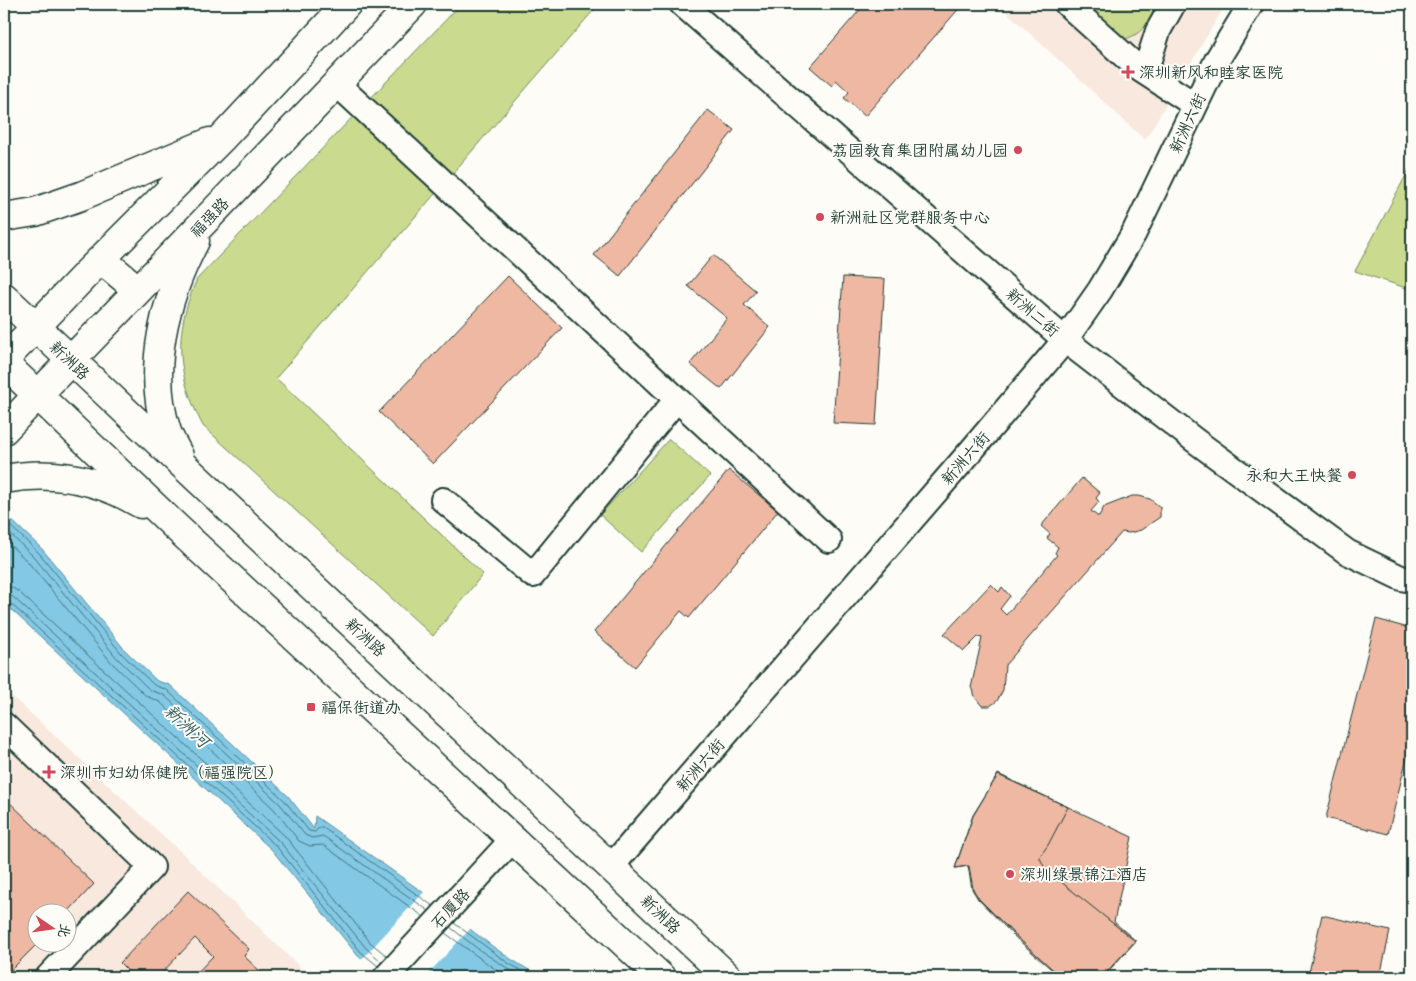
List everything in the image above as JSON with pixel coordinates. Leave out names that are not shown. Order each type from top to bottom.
[{"type":"main road","points":[[347,4],[223,137],[101,259],[4,362],[177,528],[661,977]]},
{"type":"main road","name":"福强路","points":[[4,430],[413,4]]},
{"type":"main road","points":[[4,217],[35,212],[72,199],[223,137]]},
{"type":"main road","points":[[186,468],[167,432],[159,398],[158,364],[163,331],[172,295],[186,257],[205,222]]},
{"type":"main road","points":[[101,259],[138,290]]},
{"type":"main road","name":"新洲路","points":[[4,297],[728,977]]},
{"type":"main road","points":[[11,478],[37,475],[58,476],[95,483],[137,502],[177,528]]},
{"type":"street","name":"新洲二街","points":[[682,4],[1065,340],[1197,442],[1348,552],[1401,578],[1412,580]]},
{"type":"street","points":[[1067,4],[1145,72],[1195,105]]},
{"type":"street","points":[[1145,72],[1158,31],[1173,4]]},
{"type":"street","name":"新洲六街","points":[[611,867],[1065,340],[1100,290],[1134,233],[1217,60],[1251,4]]},
{"type":"street","points":[[336,84],[829,540]]},
{"type":"street","points":[[443,500],[533,575],[677,399]]},
{"type":"street","points":[[4,725],[152,867],[48,977]]},
{"type":"street","name":"石厦路","points":[[386,977],[513,839]]},
{"type":"shaded area","name":"深圳新风和睦家医院","points":[[998,4],[1226,4],[1145,140]]},
{"type":"shaded area","name":"深圳市妇幼保健院（福强院区）","points":[[4,689],[183,854],[310,977],[4,977]]},
{"type":"green space","points":[[461,4],[599,4],[276,378],[483,574],[433,636],[203,426],[187,389],[183,371],[181,336],[189,299],[197,279]]},
{"type":"green space","points":[[1085,4],[1156,4],[1151,17],[1140,32],[1121,40]]},
{"type":"green space","points":[[1412,164],[1412,290],[1355,271]]},
{"type":"green space","points":[[669,439],[710,476],[641,552],[600,515]]},
{"type":"water","name":"新洲河","points":[[4,513],[42,549],[125,650],[157,681],[170,685],[288,796],[314,829],[315,816],[424,893],[512,960],[543,977],[384,977],[358,956],[272,850],[4,603]]},
{"type":"pier","points":[[425,891],[472,927],[425,977],[380,977],[360,961]]},
{"type":"building","points":[[865,4],[963,4],[865,116],[844,98],[849,92],[836,80],[832,86],[810,67]]},
{"type":"building","points":[[708,110],[734,130],[620,276],[594,255]]},
{"type":"building","points":[[713,255],[756,291],[744,305],[770,327],[721,389],[690,364],[727,318],[688,286]]},
{"type":"building","points":[[508,276],[562,328],[433,464],[379,412]]},
{"type":"building","points":[[843,277],[885,279],[876,425],[833,423]]},
{"type":"building","points":[[729,470],[778,511],[689,618],[681,611],[635,667],[594,632]]},
{"type":"building","points":[[1082,478],[1100,493],[1096,498],[1099,502],[1091,511],[1097,516],[1099,516],[1104,507],[1132,496],[1139,496],[1150,499],[1160,507],[1160,517],[1141,530],[1129,533],[1122,532],[1005,665],[1003,690],[997,701],[990,706],[982,706],[971,688],[982,638],[978,637],[964,651],[944,634],[991,584],[999,592],[1002,587],[1010,596],[1000,609],[1006,615],[1057,555],[1055,553],[1058,547],[1047,538],[1050,534],[1041,526]]},
{"type":"building","points":[[1376,619],[1412,629],[1412,737],[1388,834],[1326,818]]},
{"type":"building","name":"深圳绿景锦江酒店","points":[[998,774],[1132,837],[1114,922],[1136,941],[1103,977],[1059,976],[1016,938],[978,899],[972,889],[968,866],[955,868],[973,816]]},
{"type":"building","name":"深圳绿景锦江酒店","points":[[998,775],[1068,807],[1040,856],[1045,869],[1135,941],[1102,977],[1060,976],[979,899],[973,889],[969,866],[955,868],[973,815]]},
{"type":"building","points":[[4,797],[94,884],[75,904],[28,904],[28,953],[4,977]]},
{"type":"building","points":[[188,891],[249,949],[244,956],[266,977],[193,977],[213,956],[195,938],[158,977],[134,977],[120,963]]},
{"type":"building","points":[[1322,915],[1390,931],[1380,977],[1308,977]]},
{"type":"place","name":"深圳新风和睦家医院","points":[[1128,72]]},
{"type":"place","name":"荔园教育集团附属幼儿园","points":[[1018,150]]},
{"type":"place","name":"新洲社区党群服务中心","points":[[820,217]]},
{"type":"place","name":"永和大王快餐","points":[[1352,475]]},
{"type":"place","name":"福保街道办","points":[[311,707]]},
{"type":"place","name":"深圳市妇幼保健院（福强院区）","points":[[49,772]]},
{"type":"place","name":"深圳绿景锦江酒店","points":[[1010,874]]}]
